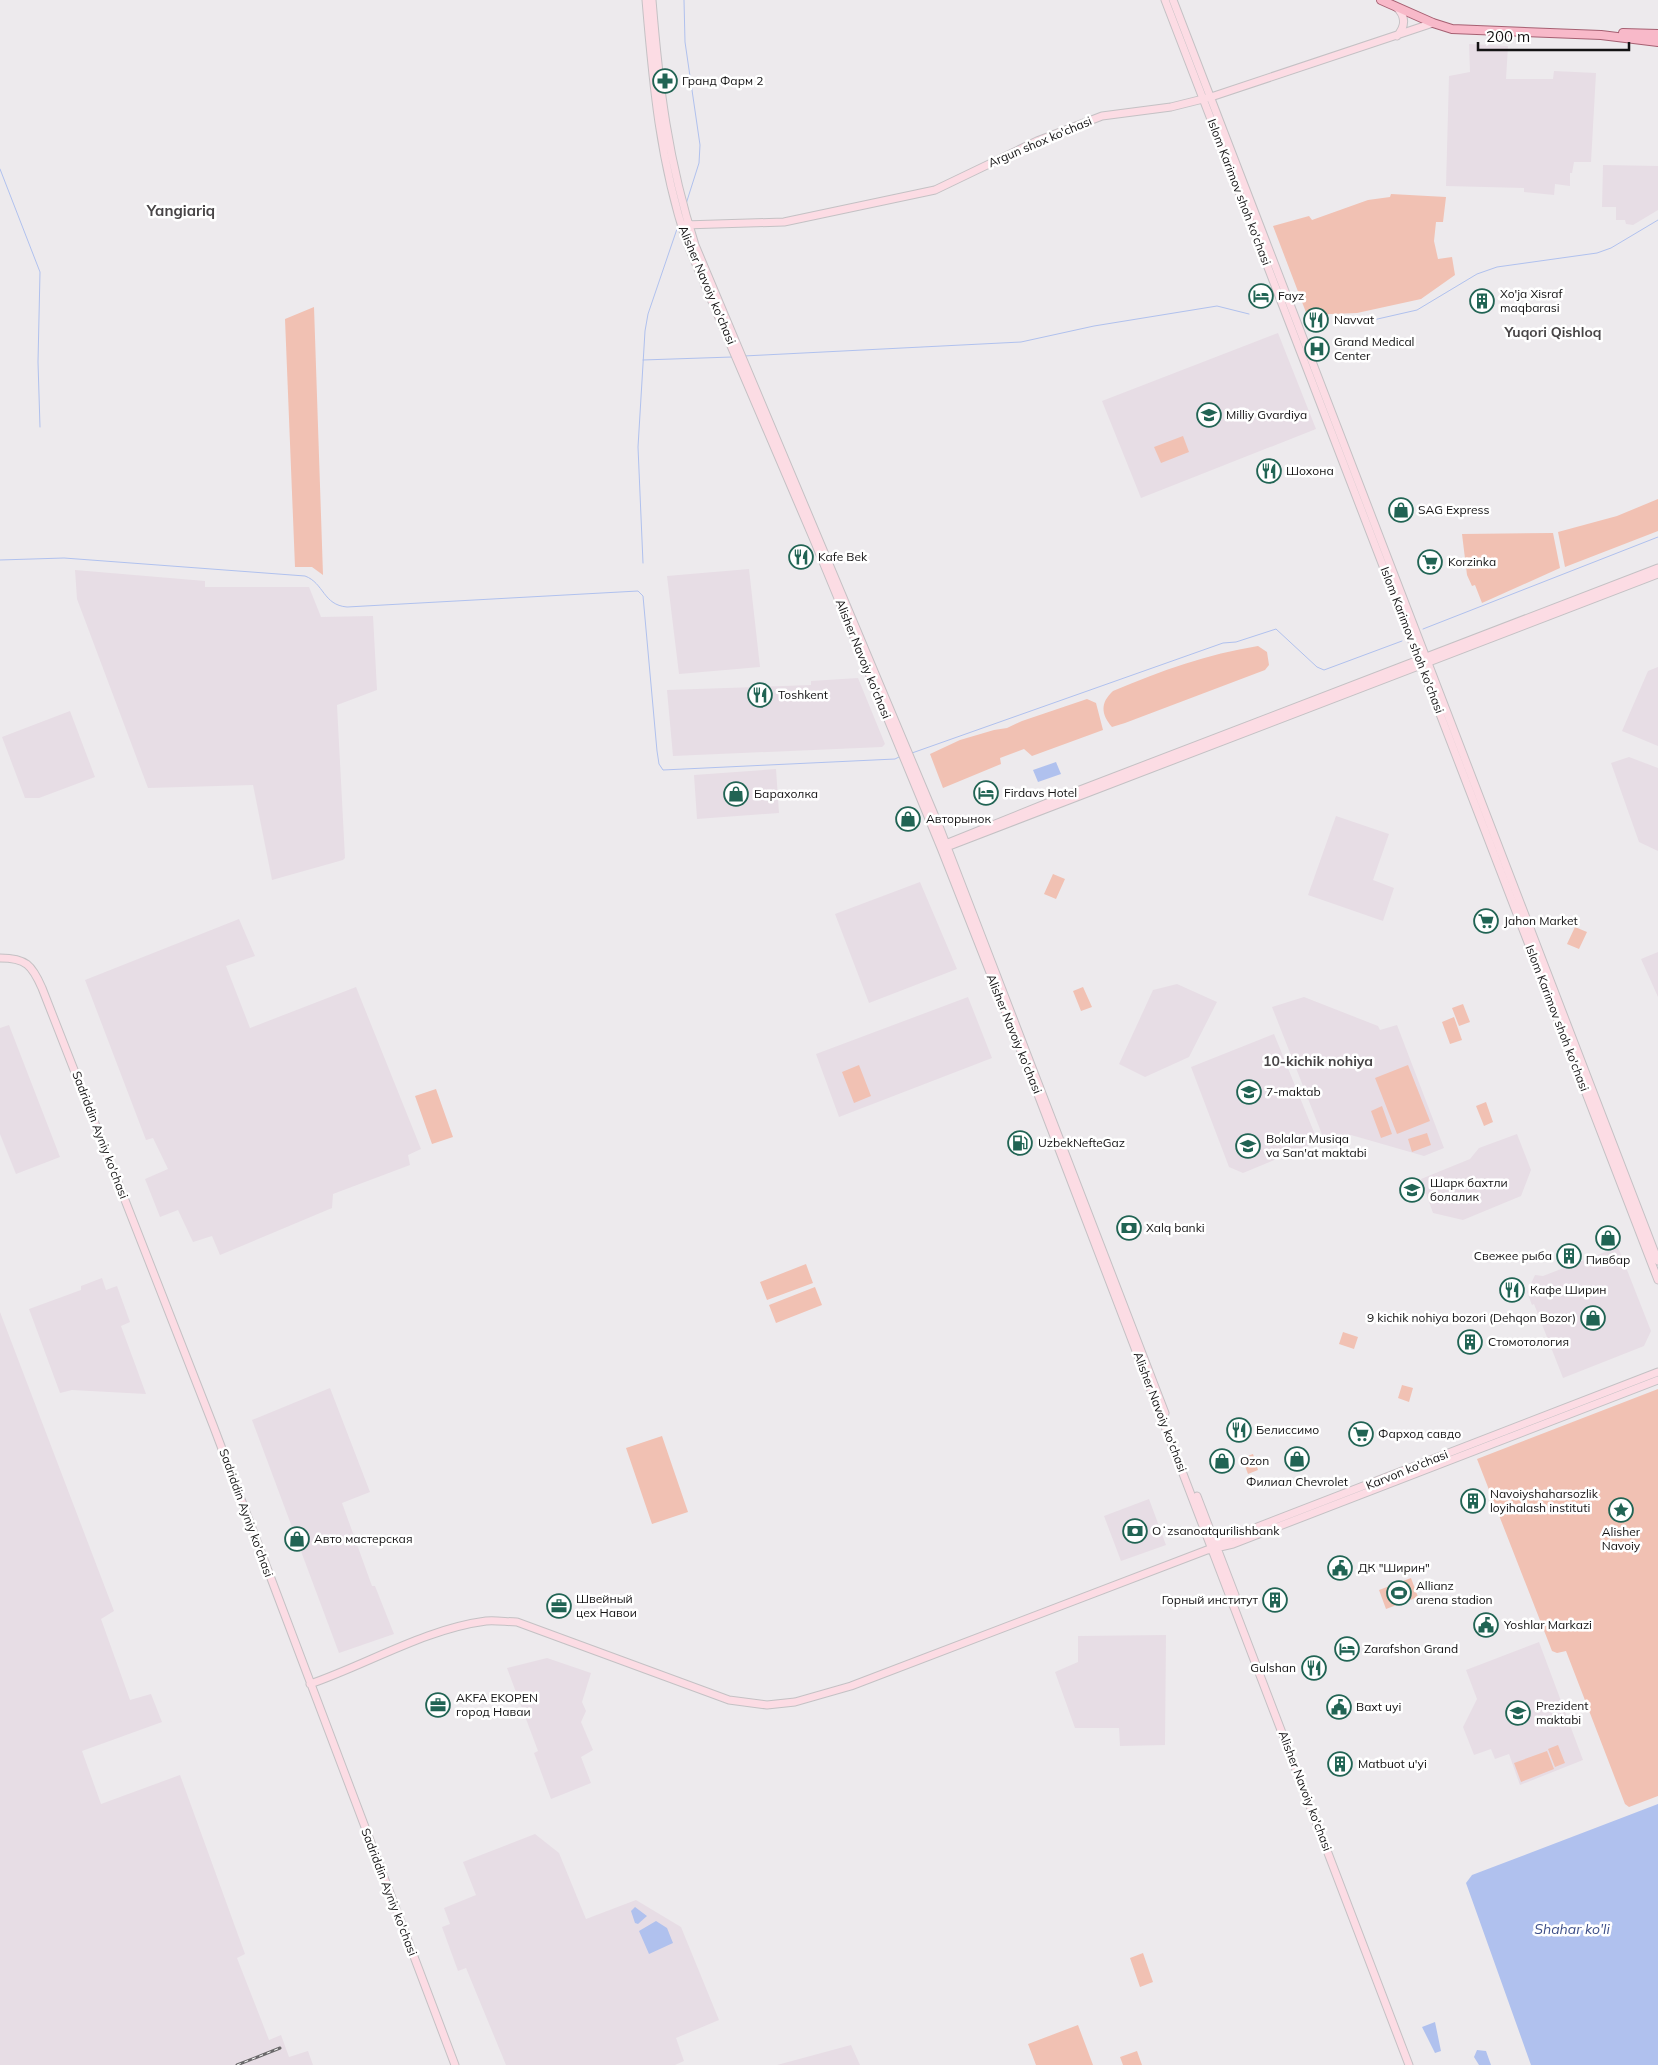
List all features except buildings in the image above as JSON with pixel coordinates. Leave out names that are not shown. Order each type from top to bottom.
[{"type":"main road","name":"Alisher Navoiy ko'chasi","points":[[646,0],[650,10],[664,122],[683,218]]},
{"type":"main road","name":"Alisher Navoiy ko'chasi","points":[[652,0],[650,10],[659,136],[683,218],[944,846],[1366,1946],[1414,2065]]},
{"type":"main road","name":"Islom Karimov shoh ko'chasi","points":[[1165,0],[1207,98]]},
{"type":"main road","name":"Islom Karimov shoh ko'chasi","points":[[1173,0],[1207,98],[1658,1280]]},
{"type":"main road","points":[[1382,0],[1433,23],[1452,29],[1472,32],[1601,35],[1658,29]]},
{"type":"main road","points":[[1396,6],[1403,15],[1404,23],[1396,37]]},
{"type":"main road","name":"Argun shox ko'chasi","points":[[683,218],[743,225],[784,222],[935,190],[1036,141],[1102,116],[1171,106],[1207,98],[1396,37],[1433,23]]},
{"type":"main road","points":[[1642,32],[1658,34]]},
{"type":"main road","points":[[1601,35],[1658,42]]},
{"type":"main road","points":[[944,846],[1658,568]]},
{"type":"main road","points":[[1423,661],[1658,574]]},
{"type":"main road","name":"Islom Karimov shoh ko'chasi","points":[[1423,661],[1658,1261]]},
{"type":"main road","name":"Alisher Navoiy ko'chasi","points":[[909,762],[940,829],[944,846],[954,866],[1027,1060]]},
{"type":"main road","points":[[940,829],[960,840]]},
{"type":"main road","points":[[954,866],[955,850],[960,840]]},
{"type":"main road","name":"Sadriddin Ayniy ko'chasi","points":[[0,958],[16,959],[29,964],[34,969],[42,988],[213,1425],[456,2065]]},
{"type":"main road","name":"Karvon ko'chasi","points":[[1213,1547],[1658,1372]]},
{"type":"main road","points":[[310,1684],[453,1629],[488,1621],[502,1621],[517,1622],[729,1700],[766,1705],[795,1702],[851,1686],[1213,1547],[1233,1544],[1658,1380]]},
{"type":"main road","name":"Alisher Navoiy ko'chasi","points":[[1401,2036],[1410,2065]]},
{"type":"shaded area","points":[[1469,44],[1508,46],[1506,79],[1553,79],[1554,71],[1596,73],[1591,162],[1574,162],[1572,173],[1570,173],[1570,186],[1555,184],[1554,195],[1524,192],[1524,188],[1446,186],[1449,76],[1470,72]]},
{"type":"shaded area","points":[[1603,165],[1658,166],[1658,210],[1633,225],[1626,224],[1625,220],[1616,220],[1616,207],[1602,207]]},
{"type":"shaded area","points":[[1391,194],[1446,197],[1443,222],[1436,222],[1434,241],[1438,259],[1452,257],[1455,275],[1421,299],[1357,313],[1307,315],[1273,226],[1309,216],[1312,220],[1368,200],[1390,197]]},
{"type":"shaded area","points":[[314,307],[323,575],[312,567],[295,567],[285,319]]},
{"type":"shaded area","name":"Milliy Gvardiya","points":[[1278,333],[1316,429],[1141,498],[1102,401]]},
{"type":"shaded area","points":[[1183,436],[1189,452],[1161,463],[1154,447]]},
{"type":"shaded area","points":[[1658,499],[1658,531],[1565,567],[1558,532],[1617,516]]},
{"type":"shaded area","points":[[1553,533],[1560,568],[1482,603],[1475,585],[1472,586],[1467,575],[1462,534]]},
{"type":"shaded area","points":[[749,569],[760,667],[679,674],[667,576]]},
{"type":"shaded area","points":[[75,570],[205,581],[205,587],[309,587],[321,617],[373,616],[377,690],[337,705],[345,858],[343,860],[272,880],[253,785],[148,788],[77,599]]},
{"type":"shaded area","points":[[1258,646],[1267,652],[1269,665],[1265,670],[1112,727],[1106,718],[1104,704],[1113,691],[1184,664],[1239,649]]},
{"type":"shaded area","points":[[1658,667],[1658,746],[1622,731],[1648,671]]},
{"type":"shaded area","points":[[858,678],[885,744],[882,747],[673,756],[667,690],[811,685],[811,681]]},
{"type":"shaded area","points":[[1087,699],[1096,703],[1103,730],[1032,756],[1024,749],[1000,758],[1001,764],[943,788],[930,754],[960,740],[1007,728]]},
{"type":"shaded area","points":[[70,711],[95,777],[39,798],[25,798],[2,737]]},
{"type":"shaded area","points":[[1629,757],[1658,768],[1658,851],[1639,842],[1611,763]]},
{"type":"shaded area","name":"Барахолка","points":[[776,769],[779,813],[697,819],[694,775]]},
{"type":"shaded area","points":[[1336,816],[1389,834],[1373,880],[1394,888],[1383,921],[1308,895]]},
{"type":"shaded area","points":[[1053,874],[1065,879],[1056,899],[1044,894]]},
{"type":"shaded area","points":[[920,882],[957,969],[869,1003],[835,914]]},
{"type":"shaded area","points":[[239,919],[255,956],[226,966],[250,1028],[356,987],[421,1149],[408,1155],[410,1165],[333,1194],[332,1208],[220,1255],[212,1236],[193,1242],[178,1210],[160,1217],[145,1179],[168,1169],[153,1138],[146,1140],[85,980]]},
{"type":"shaded area","points":[[1575,927],[1587,932],[1579,949],[1567,944]]},
{"type":"shaded area","points":[[1658,952],[1658,997],[1641,959]]},
{"type":"shaded area","points":[[1177,984],[1217,1002],[1189,1057],[1145,1077],[1119,1064],[1153,990]]},
{"type":"shaded area","points":[[1083,987],[1092,1007],[1081,1011],[1073,991]]},
{"type":"shaded area","points":[[968,997],[992,1058],[839,1117],[816,1054]]},
{"type":"shaded area","points":[[1304,997],[1378,1026],[1380,1030],[1397,1025],[1444,1148],[1424,1156],[1351,1135],[1325,1142],[1272,1007]]},
{"type":"shaded area","points":[[1463,1004],[1470,1022],[1459,1026],[1452,1008]]},
{"type":"shaded area","points":[[1454,1017],[1462,1040],[1450,1044],[1442,1022]]},
{"type":"shaded area","points":[[9,1025],[60,1157],[16,1174],[0,1134],[0,1028]]},
{"type":"shaded area","name":"7-maktab","points":[[1274,1034],[1318,1142],[1243,1173],[1229,1167],[1191,1067]]},
{"type":"shaded area","points":[[859,1065],[871,1096],[854,1103],[842,1072]]},
{"type":"shaded area","points":[[1408,1065],[1430,1121],[1397,1134],[1375,1078]]},
{"type":"shaded area","points":[[436,1089],[453,1137],[432,1144],[415,1096]]},
{"type":"shaded area","points":[[1486,1102],[1493,1122],[1484,1126],[1476,1106]]},
{"type":"shaded area","points":[[1382,1106],[1392,1134],[1381,1138],[1371,1111]]},
{"type":"shaded area","points":[[1427,1133],[1431,1145],[1412,1152],[1408,1139]]},
{"type":"shaded area","points":[[1517,1134],[1531,1170],[1521,1196],[1463,1220],[1433,1213],[1421,1179],[1470,1159],[1479,1148]]},
{"type":"shaded area","name":"9 kichik nohiya bozori (Dehqon Bozor)","points":[[1618,1247],[1651,1331],[1644,1346],[1563,1378],[1534,1304],[1532,1305],[1527,1292],[1535,1275],[1543,1276]]},
{"type":"shaded area","points":[[806,1264],[813,1283],[767,1300],[760,1282]]},
{"type":"shaded area","points":[[102,1278],[106,1290],[117,1286],[130,1322],[121,1326],[146,1394],[72,1390],[60,1393],[29,1309],[81,1290],[81,1286]]},
{"type":"shaded area","points":[[815,1287],[822,1305],[776,1323],[769,1305]]},
{"type":"shaded area","points":[[0,1312],[114,1611],[101,1619],[130,1700],[151,1694],[162,1722],[82,1751],[101,1804],[180,1775],[245,1954],[237,1958],[269,2040],[281,2035],[289,2057],[308,2051],[313,2065],[0,2065]]},
{"type":"shaded area","points":[[1343,1332],[1358,1337],[1354,1349],[1339,1344]]},
{"type":"shaded area","points":[[1402,1385],[1413,1388],[1409,1402],[1398,1398]]},
{"type":"shaded area","points":[[330,1388],[370,1492],[342,1503],[372,1586],[375,1586],[394,1634],[339,1653],[252,1420]]},
{"type":"shaded area","points":[[1658,1389],[1658,1796],[1629,1807],[1625,1804],[1566,1651],[1557,1653],[1552,1651],[1477,1459]]},
{"type":"shaded area","points":[[662,1436],[688,1512],[652,1524],[626,1448]]},
{"type":"shaded area","points":[[1253,1454],[1258,1470],[1248,1474],[1242,1458]]},
{"type":"shaded area","name":"Oʻzsanoatqurilishbank","points":[[1149,1499],[1166,1545],[1121,1561],[1104,1516]]},
{"type":"shaded area","name":"Allianz arena stadion","points":[[1411,1578],[1418,1597],[1386,1609],[1379,1590]]},
{"type":"shaded area","points":[[1166,1635],[1165,1745],[1120,1746],[1119,1728],[1075,1728],[1055,1672],[1078,1662],[1078,1636]]},
{"type":"shaded area","name":"Prezident maktabi","points":[[1539,1642],[1583,1760],[1520,1785],[1509,1754],[1495,1759],[1491,1749],[1474,1755],[1463,1727],[1477,1699],[1466,1670]]},
{"type":"shaded area","points":[[547,1658],[591,1673],[582,1702],[586,1711],[581,1722],[593,1750],[581,1757],[591,1783],[551,1799],[534,1753],[538,1751],[507,1668]]},
{"type":"shaded area","points":[[1558,1745],[1565,1763],[1555,1767],[1548,1749]]},
{"type":"shaded area","points":[[1547,1751],[1554,1769],[1521,1782],[1514,1763]]},
{"type":"shaded area","points":[[535,1834],[559,1853],[586,1919],[636,1900],[681,1927],[719,2020],[676,2038],[684,2061],[675,2065],[506,2065],[466,1968],[458,1971],[442,1927],[450,1924],[444,1908],[476,1895],[463,1862]]},
{"type":"shaded area","points":[[1143,1953],[1153,1982],[1140,1987],[1130,1958]]},
{"type":"shaded area","points":[[1078,2025],[1093,2065],[1036,2065],[1028,2044]]},
{"type":"shaded area","points":[[851,2045],[860,2065],[777,2065]]},
{"type":"shaded area","points":[[1137,2051],[1142,2065],[1123,2065],[1120,2057]]},
{"type":"water","points":[[1056,762],[1061,774],[1038,782],[1033,770]]},
{"type":"water","name":"Shahar ko'li","points":[[1658,1804],[1658,2065],[1531,2065],[1466,1883],[1472,1875]]},
{"type":"water","points":[[635,1907],[647,1916],[638,1924],[635,1923],[631,1911]]},
{"type":"water","points":[[656,1921],[667,1928],[673,1943],[649,1954],[639,1931]]},
{"type":"water","points":[[1435,2022],[1441,2051],[1435,2053],[1422,2027]]},
{"type":"water","points":[[1477,2050],[1486,2051],[1491,2065],[1479,2065],[1474,2057]]},
{"type":"waterway","points":[[684,0],[685,42],[700,145],[699,163],[686,204]]},
{"type":"waterway","points":[[0,169],[40,272],[38,362],[40,427]]},
{"type":"waterway","points":[[1360,323],[1417,310],[1477,274],[1497,267],[1597,253],[1611,248],[1658,220]]},
{"type":"waterway","points":[[643,563],[638,447],[645,331],[648,314],[678,226]]},
{"type":"waterway","points":[[744,356],[1021,342],[1094,326],[1217,306],[1249,314]]},
{"type":"waterway","points":[[643,360],[732,357]]},
{"type":"waterway","points":[[1423,629],[1658,537]]},
{"type":"waterway","points":[[0,560],[64,558],[305,576],[311,579],[333,602],[347,607],[638,591],[643,596],[657,751],[659,764],[663,770],[895,759],[901,756]]},
{"type":"waterway","points":[[912,753],[1223,643],[1236,642],[1276,629],[1317,667],[1324,670],[1402,641]]},
{"type":"railway","points":[[237,2065],[280,2048]]},
{"type":"place","name":"Гранд Фарм 2","points":[[665,81]]},
{"type":"place","name":"Fayz","points":[[1261,296]]},
{"type":"place","name":"Xo'ja Xisraf maqbarasi","points":[[1482,301]]},
{"type":"place","name":"Navvat","points":[[1316,320]]},
{"type":"place","name":"Grand Medical Center","points":[[1317,349]]},
{"type":"place","name":"Milliy Gvardiya","points":[[1209,415]]},
{"type":"place","name":"Шохона","points":[[1269,471]]},
{"type":"place","name":"SAG Express","points":[[1401,510]]},
{"type":"place","name":"Kafe Bek","points":[[801,557]]},
{"type":"place","name":"Korzinka","points":[[1430,562]]},
{"type":"place","name":"Toshkent","points":[[760,695]]},
{"type":"place","name":"Firdavs Hotel","points":[[986,793]]},
{"type":"place","name":"Барахолка","points":[[736,794]]},
{"type":"place","name":"Авторынок","points":[[908,819]]},
{"type":"place","name":"Jahon Market","points":[[1486,921]]},
{"type":"place","name":"7-maktab","points":[[1249,1092]]},
{"type":"place","name":"UzbekNefteGaz","points":[[1020,1143]]},
{"type":"place","name":"Bolalar Musiqa va San'at maktabi","points":[[1248,1146]]},
{"type":"place","name":"Шарк бахтли болалик","points":[[1412,1190]]},
{"type":"place","name":"Xalq banki","points":[[1129,1228]]},
{"type":"place","name":"Пивбар","points":[[1608,1238]]},
{"type":"place","name":"Свежее рыба","points":[[1569,1256]]},
{"type":"place","name":"Кафе Ширин","points":[[1512,1290]]},
{"type":"place","name":"9 kichik nohiya bozori (Dehqon Bozor)","points":[[1593,1318]]},
{"type":"place","name":"Стомотология","points":[[1470,1342]]},
{"type":"place","name":"Белиссимо","points":[[1239,1430]]},
{"type":"place","name":"Фарход савдо","points":[[1361,1434]]},
{"type":"place","name":"Филиал Chevrolet","points":[[1297,1459]]},
{"type":"place","name":"Ozon","points":[[1222,1461]]},
{"type":"place","name":"Navoiyshaharsozlik loyihalash instituti","points":[[1473,1501]]},
{"type":"place","name":"Alisher Navoiy","points":[[1621,1510]]},
{"type":"place","name":"Oʻzsanoatqurilishbank","points":[[1135,1531]]},
{"type":"place","name":"Авто мастерская","points":[[297,1539]]},
{"type":"place","name":"ДК \"Ширин\"","points":[[1340,1568]]},
{"type":"place","name":"Allianz arena stadion","points":[[1399,1593]]},
{"type":"place","name":"Горный институт","points":[[1275,1600]]},
{"type":"place","name":"Швейный цех Навои","points":[[559,1606]]},
{"type":"place","name":"Yoshlar Markazi","points":[[1486,1625]]},
{"type":"place","name":"Zarafshon Grand","points":[[1347,1649]]},
{"type":"place","name":"Gulshan","points":[[1314,1668]]},
{"type":"place","name":"AKFA EKOPEN город Наваи","points":[[438,1705]]},
{"type":"place","name":"Baxt uyi","points":[[1339,1707]]},
{"type":"place","name":"Prezident maktabi","points":[[1518,1713]]},
{"type":"place","name":"Matbuot u'yi","points":[[1340,1764]]},
{"type":"district","name":"Yangiariq","points":[[181,211]]},
{"type":"district","name":"Yuqori Qishloq","points":[[1553,332]]},
{"type":"district","name":"10-kichik nohiya","points":[[1318,1061]]}]
